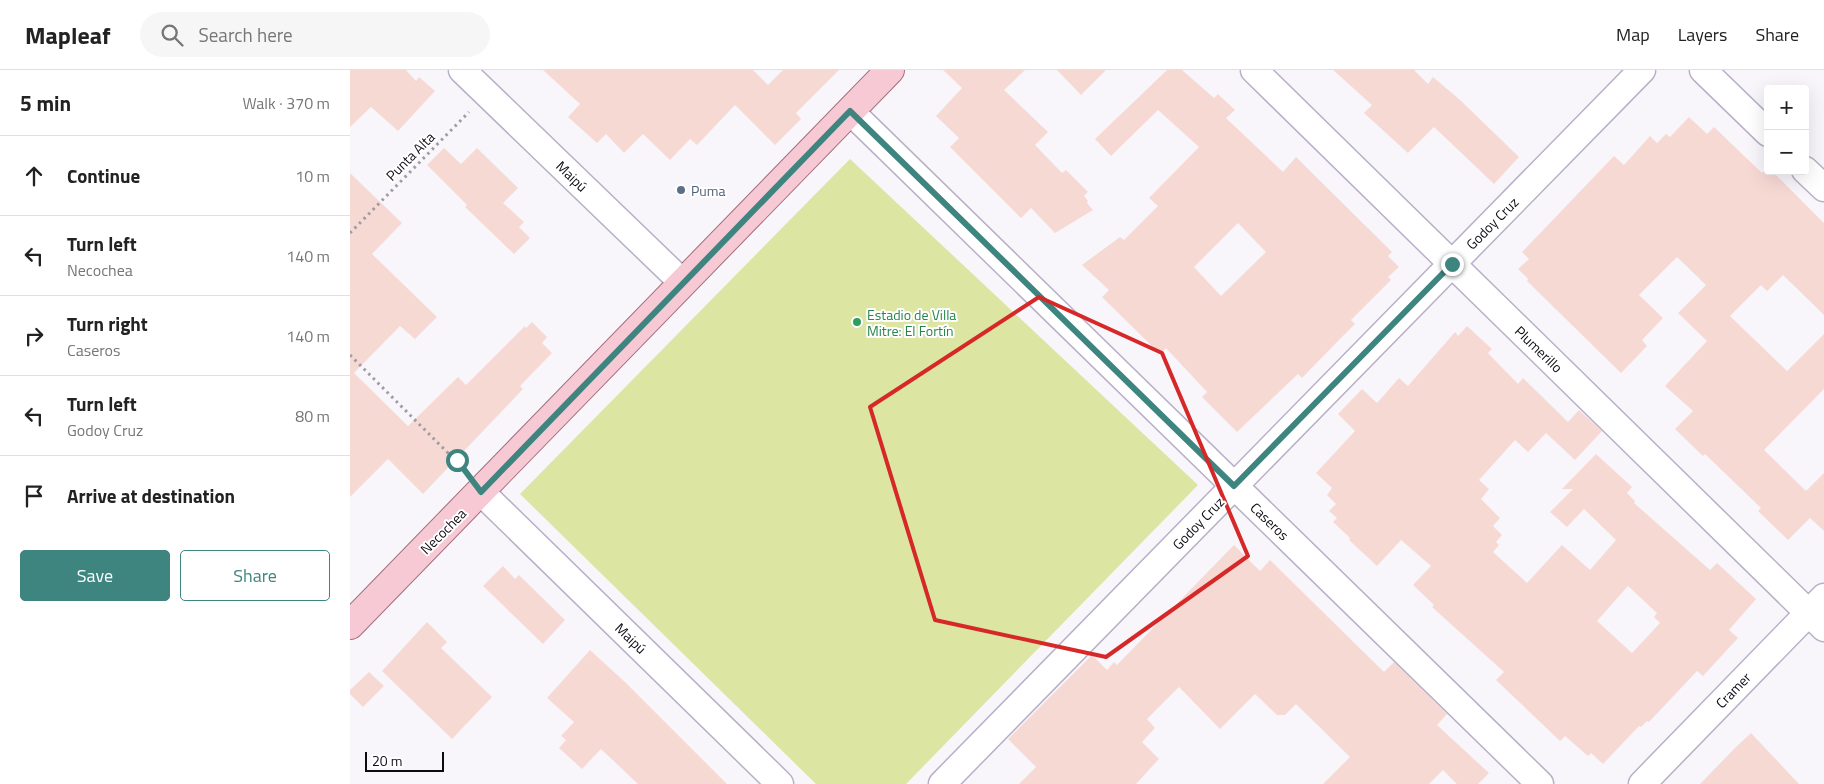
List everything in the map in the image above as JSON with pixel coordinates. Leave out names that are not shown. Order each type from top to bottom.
[{"type":"main road","name":"Necochea","points":[[350,626],[682,282],[890,70]]},
{"type":"street","name":"Maipú","points":[[462,70],[682,282]]},
{"type":"street","name":"Plumerillo","points":[[1254,70],[1452,264],[1819,613]]},
{"type":"street","name":"Godoy Cruz","points":[[942,784],[1642,70]]},
{"type":"street","points":[[1703,70],[1765,130]]},
{"type":"street","name":"Caseros","points":[[850,111],[1540,784]]},
{"type":"street","points":[[1809,174],[1824,188]]},
{"type":"street","name":"Maipú","points":[[481,492],[780,784]]},
{"type":"street","name":"Cramer","points":[[1642,784],[1819,613]]},
{"type":"path","name":"Punta Alta","points":[[350,233],[486,94]]},
{"type":"path","points":[[350,355],[457,460],[481,492]]},
{"type":"highlighted area","points":[[1039,297],[1162,353],[1248,556],[1106,657],[935,620],[870,407]]},
{"type":"green space","name":"Estadio de Villa Mitre: El Fortín","points":[[850,159],[1198,485],[906,784],[816,784],[520,494]]},
{"type":"building","points":[[350,70],[406,70],[416,81],[419,77],[435,91],[398,131],[371,107],[350,127]]},
{"type":"building","points":[[543,70],[753,70],[768,85],[783,70],[839,70],[796,113],[801,119],[775,145],[735,105],[697,145],[690,139],[670,160],[643,134],[624,153],[606,134],[597,143],[568,117],[580,104]]},
{"type":"building","points":[[943,70],[1025,70],[1004,90],[1048,132],[1035,145],[1062,173],[1066,170],[1088,192],[1084,196],[1093,210],[1055,233],[1031,208],[1021,218],[950,147],[959,138],[936,116],[962,88]]},
{"type":"building","points":[[1057,70],[1106,70],[1081,95]]},
{"type":"building","points":[[1167,70],[1182,70],[1214,98],[1218,94],[1235,110],[1226,118],[1283,172],[1296,157],[1392,252],[1388,256],[1399,267],[1388,277],[1391,280],[1351,320],[1355,324],[1302,378],[1298,374],[1237,432],[1202,397],[1207,392],[1166,348],[1160,354],[1102,297],[1109,290],[1082,265],[1120,237],[1124,240],[1158,206],[1149,198],[1199,147],[1158,110],[1111,156],[1095,139]],"holes":[[[1238,223],[1266,252],[1221,296],[1194,267]]]},
{"type":"building","points":[[1333,70],[1414,70],[1428,84],[1433,77],[1460,100],[1519,157],[1494,184],[1434,127],[1408,153],[1364,113],[1372,105]]},
{"type":"building","points":[[1689,117],[1707,134],[1714,127],[1762,173],[1764,171],[1764,175],[1776,175],[1824,223],[1824,315],[1783,275],[1767,291],[1761,285],[1730,316],[1787,371],[1824,334],[1824,389],[1764,450],[1806,491],[1824,473],[1824,531],[1810,518],[1788,540],[1758,511],[1761,508],[1705,454],[1703,456],[1675,429],[1693,411],[1665,386],[1707,341],[1678,313],[1706,285],[1677,257],[1639,295],[1663,318],[1642,340],[1647,346],[1621,373],[1527,281],[1528,279],[1518,269],[1529,259],[1522,252],[1614,156],[1624,165],[1650,136],[1657,143],[1666,134],[1670,137]]},
{"type":"building","points":[[444,148],[461,164],[477,148],[518,188],[503,203],[524,222],[519,227],[530,238],[514,254],[465,207],[467,205],[427,165]]},
{"type":"building","points":[[350,173],[402,223],[372,254],[437,317],[415,339],[400,326],[354,373],[408,426],[458,377],[466,385],[525,326],[526,328],[532,322],[547,337],[542,343],[552,353],[520,386],[523,389],[423,494],[388,459],[350,497]]},
{"type":"building","points":[[1467,326],[1492,349],[1488,353],[1518,384],[1523,378],[1568,422],[1579,410],[1602,431],[1575,460],[1546,433],[1528,452],[1515,440],[1479,480],[1489,489],[1481,499],[1500,518],[1493,526],[1502,535],[1496,542],[1499,545],[1493,552],[1527,583],[1562,545],[1590,570],[1616,540],[1584,509],[1567,527],[1550,512],[1573,489],[1562,489],[1596,454],[1632,487],[1627,493],[1635,501],[1634,503],[1710,570],[1717,563],[1756,599],[1729,630],[1738,638],[1703,676],[1697,671],[1649,722],[1647,721],[1641,727],[1639,726],[1603,764],[1591,753],[1588,756],[1565,736],[1560,741],[1496,680],[1504,672],[1432,607],[1434,605],[1413,585],[1431,566],[1401,540],[1377,566],[1349,540],[1350,538],[1333,522],[1337,518],[1329,511],[1336,504],[1327,495],[1332,488],[1316,473],[1355,431],[1338,414],[1362,389],[1377,403],[1399,378],[1408,386],[1455,332],[1458,336]],"holes":[[[1628,586],[1657,613],[1654,617],[1660,623],[1632,653],[1597,621]]]},
{"type":"building","points":[[1234,545],[1260,571],[1270,560],[1384,672],[1394,662],[1447,714],[1437,725],[1489,773],[1478,784],[1457,784],[1443,770],[1429,784],[1323,784],[1350,757],[1296,704],[1285,715],[1277,715],[1255,694],[1220,729],[1179,687],[1147,719],[1155,728],[1142,742],[1159,759],[1136,784],[1019,784],[1036,767],[1008,739],[1092,655],[1107,670],[1114,662],[1117,665]]},
{"type":"building","points":[[503,566],[515,579],[519,575],[565,620],[543,644],[483,586]]},
{"type":"building","points":[[427,622],[447,642],[441,648],[492,697],[452,739],[382,671]]},
{"type":"building","points":[[590,650],[626,683],[727,784],[638,784],[601,749],[582,769],[559,748],[566,740],[561,736],[574,722],[547,698]]},
{"type":"building","points":[[369,672],[384,686],[363,707],[350,694],[350,690]]},
{"type":"building","points":[[1751,733],[1799,784],[1700,784],[1735,748]]},
{"type":"place","name":"Puma","points":[[681,190]]},
{"type":"place","name":"Estadio de Villa Mitre: El Fortín","points":[[857,322]]},
{"type":"route","points":[[457,460],[481,492],[682,282],[850,111],[1234,486],[1452,264]]}]
